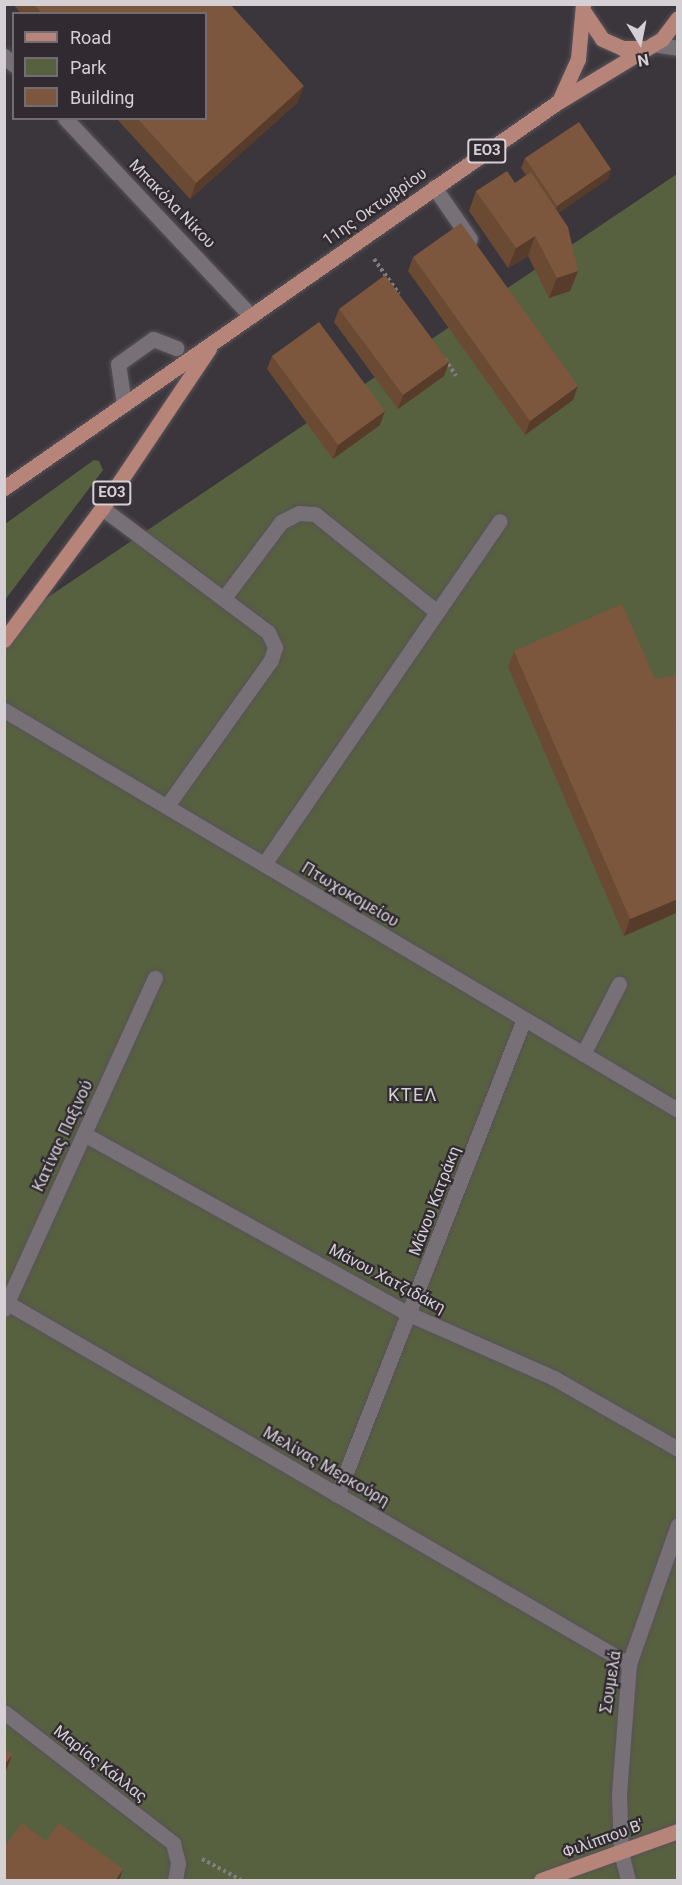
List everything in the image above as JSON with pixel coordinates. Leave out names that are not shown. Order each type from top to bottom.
[{"type":"main road","points":[[584,8],[594,32],[611,45],[649,46]]},
{"type":"main road","points":[[558,102],[578,59],[584,8]]},
{"type":"main road","name":"11ης Οκτωβρίου","points":[[4,488],[558,102],[672,32],[678,18]]},
{"type":"main road","name":"11ης Οκτωβρίου","points":[[4,640],[102,508],[214,342]]},
{"type":"main road","name":"Φιλίππου Β'","points":[[541,1881],[678,1831]]},
{"type":"street","points":[[649,46],[678,48]]},
{"type":"street","name":"Μπακόλα Νίκου","points":[[67,120],[251,316]]},
{"type":"street","points":[[434,187],[481,254]]},
{"type":"street","points":[[124,404],[118,364],[153,339],[176,348]]},
{"type":"street","points":[[102,508],[268,633],[275,647],[271,660],[167,806]]},
{"type":"street","points":[[224,598],[281,522],[299,513],[315,514],[437,612]]},
{"type":"street","points":[[264,864],[500,521]]},
{"type":"street","name":"Πτωχοκομείου","points":[[4,710],[678,1110]]},
{"type":"street","name":"Κατίνας Παξινού","points":[[5,1304],[155,978]]},
{"type":"street","points":[[583,1054],[618,984]]},
{"type":"street","name":"Μάνου Κατράκη","points":[[338,1495],[411,1315],[524,1019]]},
{"type":"street","name":"Μάνου Χατζιδάκη","points":[[84,1134],[411,1315],[555,1378],[678,1449]]},
{"type":"street","name":"Μελίνας Μερκούρη","points":[[5,1304],[629,1664]]},
{"type":"street","name":"Σουμελά","points":[[628,1881],[621,1852],[618,1794],[629,1664],[678,1525]]},
{"type":"street","name":"Μαρίας Κάλλας","points":[[4,1712],[173,1843]]},
{"type":"street","points":[[173,1843],[178,1863],[175,1881]]},
{"type":"path","points":[[360,239],[406,305]]},
{"type":"path","points":[[439,351],[456,376]]},
{"type":"path","points":[[173,1843],[241,1881]]},
{"type":"green space","points":[[677,174],[677,1880],[5,1880],[5,626]]},
{"type":"green space","points":[[94,460],[99,461],[103,470],[5,600],[5,524]]},
{"type":"building","points":[[34,4],[230,4],[304,86],[196,183],[139,120],[207,120],[207,12],[40,12]]},
{"type":"building","points":[[579,122],[611,169],[557,206],[525,158]]},
{"type":"building","points":[[507,171],[515,183],[531,172],[568,227],[578,271],[557,278],[535,236],[516,248],[476,191]]},
{"type":"building","points":[[461,223],[578,386],[530,421],[413,257]]},
{"type":"building","points":[[385,275],[449,362],[403,395],[339,309]]},
{"type":"building","points":[[319,322],[385,411],[338,445],[272,356]]},
{"type":"building","points":[[622,604],[655,679],[678,675],[678,724],[675,725],[678,731],[678,899],[630,919],[514,651]]},
{"type":"building","points":[[4,1749],[12,1755],[4,1765]]},
{"type":"building","points":[[22,1823],[46,1841],[59,1823],[123,1869],[115,1881],[4,1881],[4,1847]]},
{"type":"district","name":"ΚΤΕΛ","points":[[413,1095]]}]
